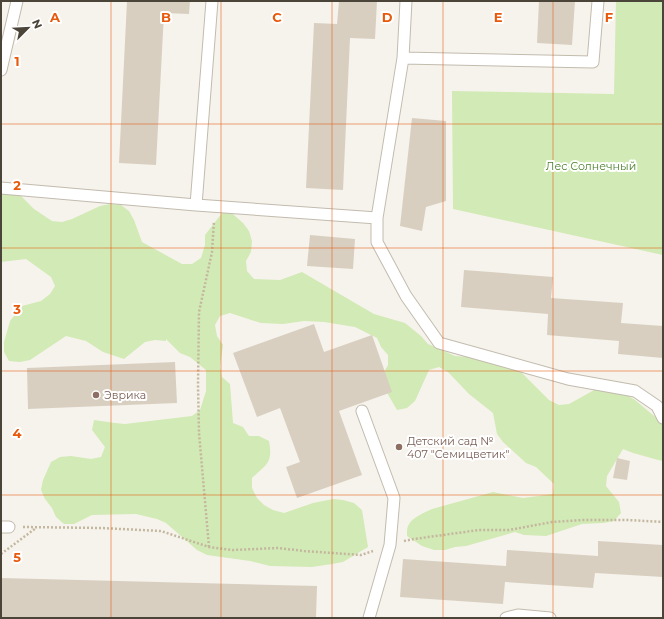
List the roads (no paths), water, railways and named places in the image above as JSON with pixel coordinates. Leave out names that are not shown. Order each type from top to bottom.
[{"type":"lane","points":[[1,70],[17,1]]},
{"type":"lane","points":[[196,205],[212,1]]},
{"type":"lane","points":[[406,1],[403,58],[377,218],[377,242],[406,296],[439,343],[568,379],[635,391],[657,406],[663,418]]},
{"type":"lane","points":[[403,58],[593,62],[598,1]]},
{"type":"lane","points":[[1,188],[196,205],[377,218]]},
{"type":"lane","points":[[362,411],[394,498],[390,545],[369,618]]},
{"type":"lane","points":[[506,618],[518,615],[550,618]]},
{"type":"place","name":"Эврика","points":[[96,395]]},
{"type":"place","name":"Детский сад № 407 \"Семицветик\"","points":[[399,447]]},
{"type":"park label","name":"Лес Солнечный","points":[[591,166]]}]
